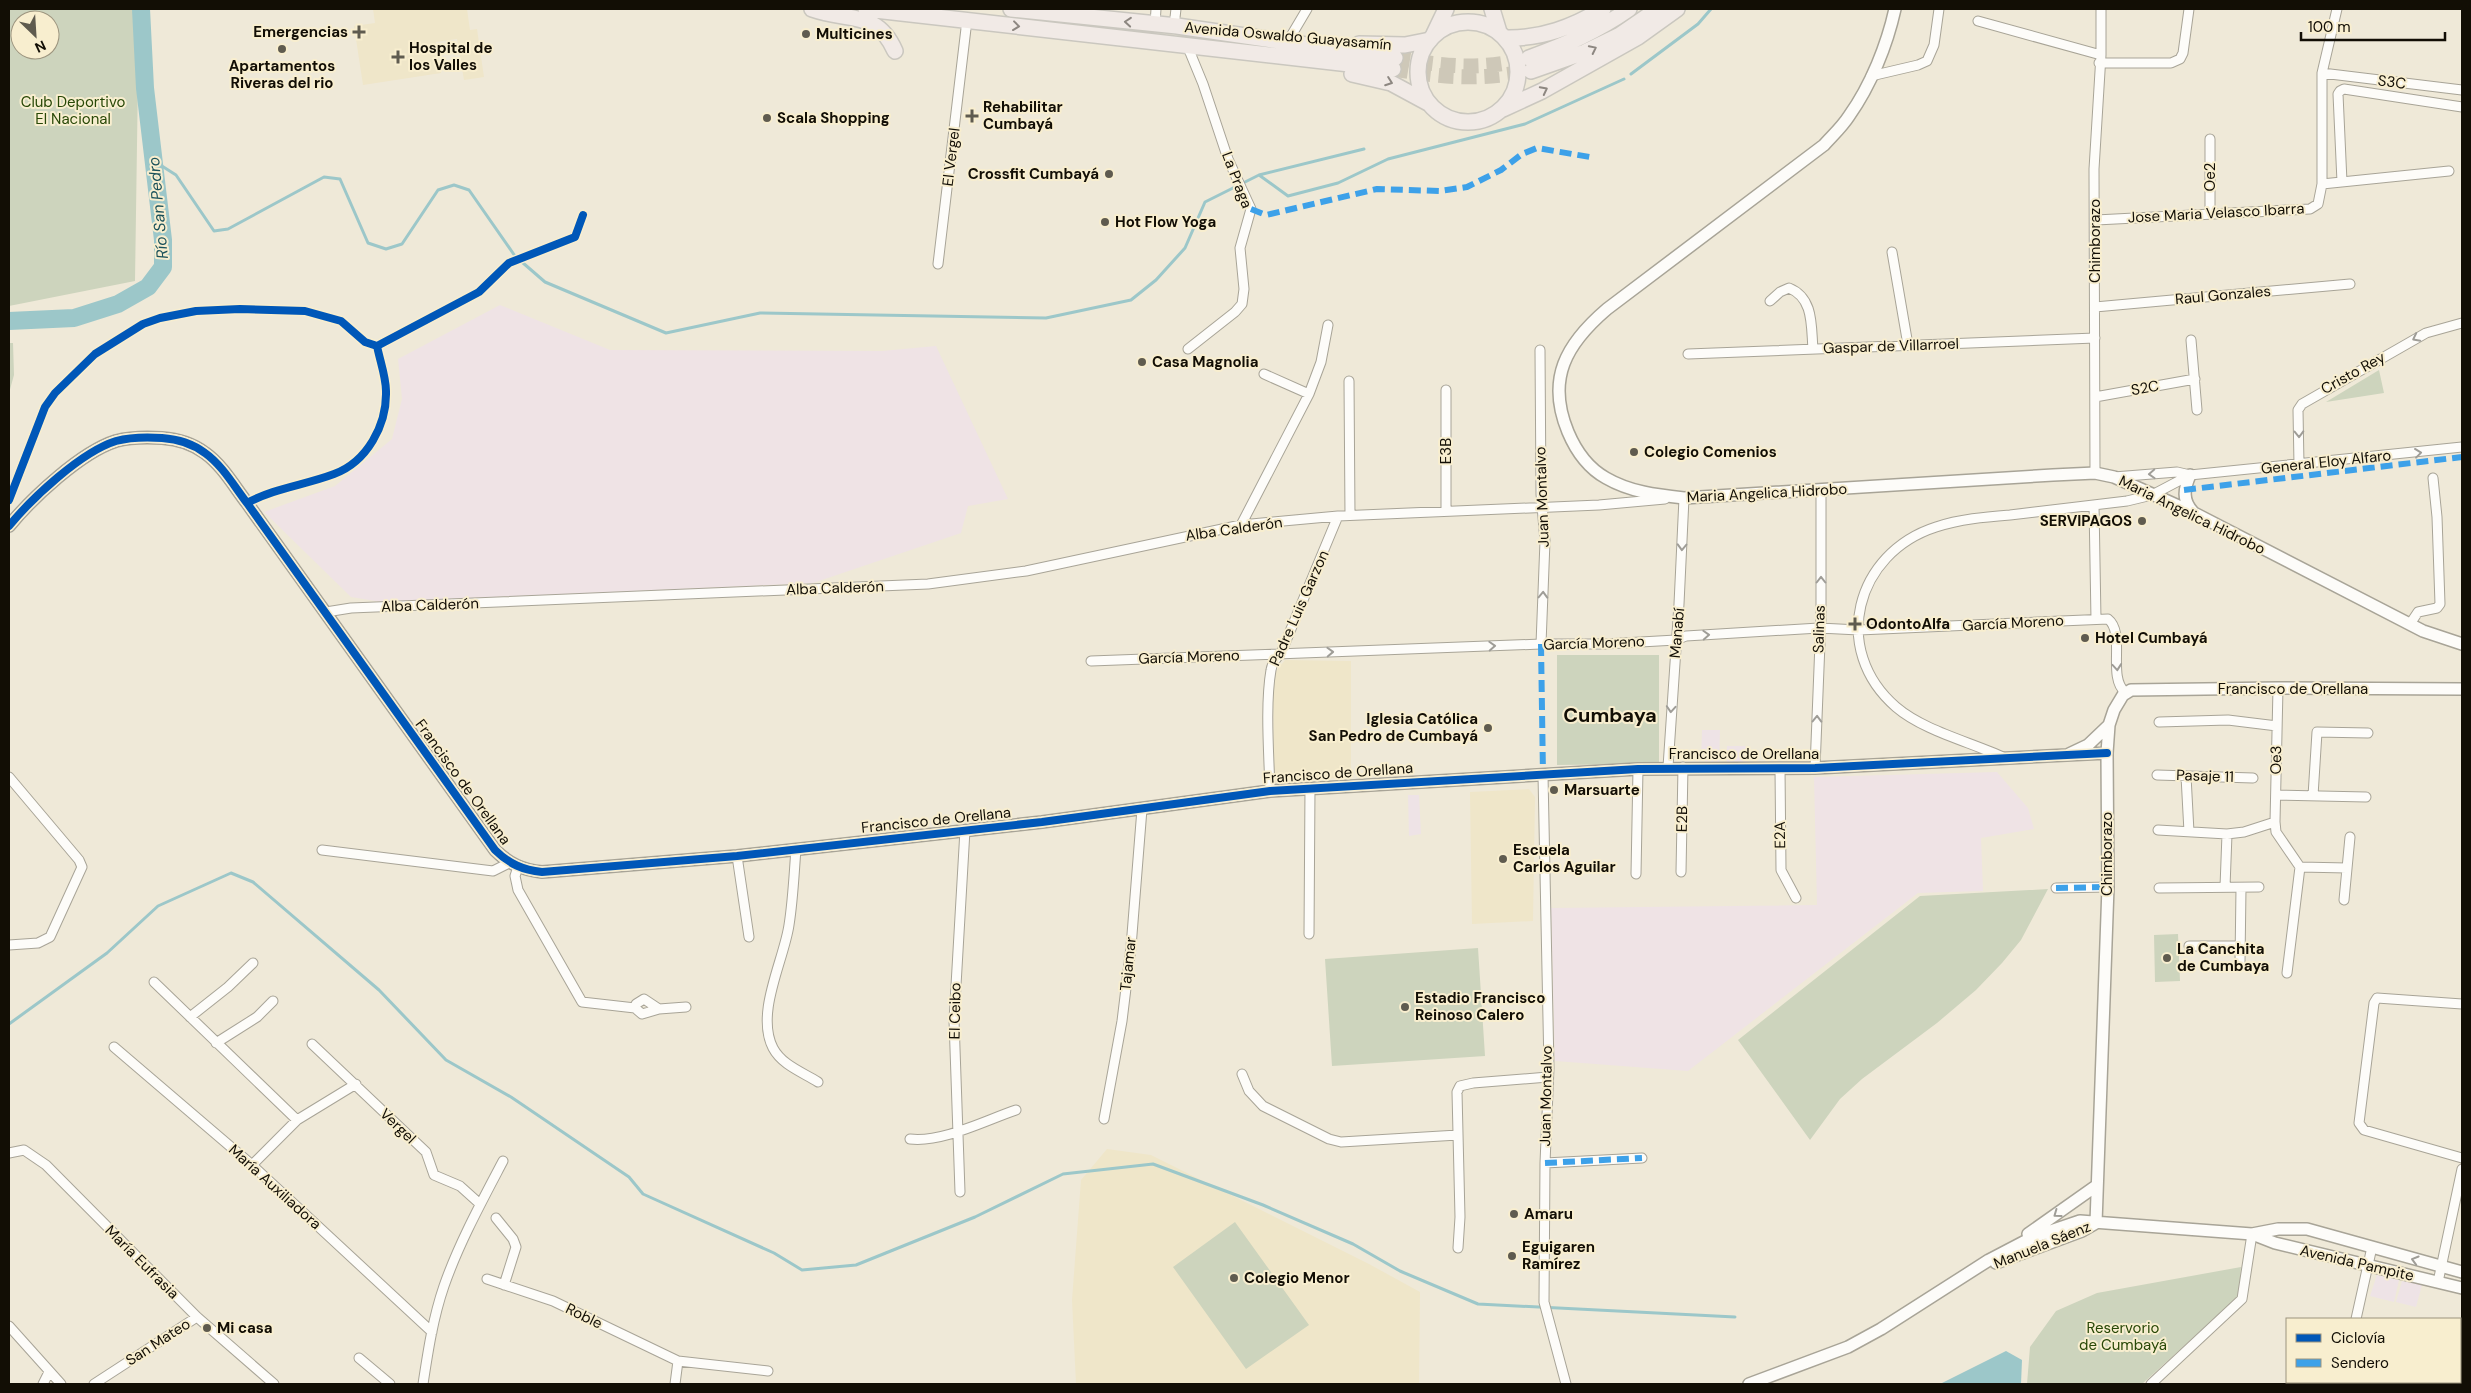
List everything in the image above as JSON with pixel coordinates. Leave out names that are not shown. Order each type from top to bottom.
[{"type":"main road","points":[[812,9],[869,22],[880,28],[889,37],[895,52]]},
{"type":"main road","name":"Avenida Oswaldo Guayasamín","points":[[866,9],[1151,42],[1394,64],[1175,26],[1011,9]]},
{"type":"main road","points":[[1446,9],[1422,52],[1418,66],[1419,80],[1423,94],[1431,105],[1452,119],[1464,121],[1477,121],[1542,91],[1623,45],[1677,9]]},
{"type":"main road","points":[[1492,9],[1502,35],[1514,51],[1518,67],[1516,83],[1510,98],[1499,110]]},
{"type":"main road","points":[[1431,38],[1445,28],[1465,22],[1486,25],[1502,35],[1526,39],[1557,32],[1603,9]]},
{"type":"main road","points":[[1630,9],[1577,40],[1530,64],[1585,52],[1620,35],[1658,9]]},
{"type":"main road","name":"Avenida Oswaldo Guayasamín","points":[[1175,26],[1205,26],[1374,46],[1405,45],[1431,38]]},
{"type":"main road","name":"Avenida Oswaldo Guayasamín","points":[[1151,42],[1232,60],[1370,76],[1391,82],[1431,105]]},
{"type":"street","points":[[1155,24],[1156,9]]},
{"type":"street","points":[[1175,26],[1176,9]]},
{"type":"street","points":[[1291,36],[1306,9]]},
{"type":"street","name":"Maria Angelica Hidrobo","points":[[1895,9],[1892,26],[1864,93],[1848,118],[1824,146],[1584,328],[1567,354],[1560,376],[1558,398],[1563,420],[1572,443],[1586,463],[1606,478],[1625,487],[1641,492],[1680,498],[2095,473],[2114,477],[2194,513],[2410,624],[2462,644]]},
{"type":"street","points":[[1871,76],[1918,65],[1927,61],[1934,44],[1939,9]]},
{"type":"street","name":"Chimborazo","points":[[2095,473],[2096,220],[2094,169],[2100,59],[2100,9]]},
{"type":"street","points":[[1978,21],[2100,59],[2171,63],[2180,60],[2183,53],[2188,9]]},
{"type":"street","name":"Jose Maria Velasco Ibarra","points":[[2096,220],[2310,209],[2318,204],[2322,184],[2322,73],[2337,9]]},
{"type":"street","name":"El Vergel","points":[[938,264],[968,20]]},
{"type":"street","name":"La Praga","points":[[1188,349],[1235,312],[1242,304],[1244,289],[1240,248],[1251,209],[1230,165],[1203,84],[1189,50]]},
{"type":"street","name":"S3C","points":[[2322,73],[2462,90]]},
{"type":"street","points":[[2342,182],[2340,91],[2344,89],[2462,107]]},
{"type":"street","name":"Oe2","points":[[2210,139],[2210,214]]},
{"type":"street","points":[[2322,184],[2449,171]]},
{"type":"street","points":[[1892,252],[1908,345]]},
{"type":"street","name":"Raul Gonzales","points":[[2095,306],[2350,284]]},
{"type":"street","points":[[1770,301],[1780,292],[1789,288],[1800,292],[1807,304],[1813,349]]},
{"type":"street","name":"Cristo Rey","points":[[2299,464],[2298,410],[2302,404],[2426,333],[2462,324]]},
{"type":"street","points":[[1241,525],[1309,394],[1321,362],[1328,325]]},
{"type":"street","name":"Gaspar de Villarroel","points":[[1688,354],[2095,338]]},
{"type":"street","points":[[2191,340],[2197,410]]},
{"type":"street","name":"Juan Montalvo","points":[[1540,350],[1538,387],[1545,542],[1541,644]]},
{"type":"street","points":[[1264,374],[1309,394]]},
{"type":"street","name":"S2C","points":[[2094,397],[2194,379]]},
{"type":"street","points":[[1349,381],[1350,515],[1542,508],[1680,498]]},
{"type":"street","name":"E3B","points":[[1446,390],[1446,511]]},
{"type":"street","name":"Francisco de Orellana","points":[[9,526],[40,494],[83,458],[101,447],[134,438],[170,439],[188,444],[205,453],[247,502],[494,850],[514,865],[542,872],[738,856],[1142,809],[1270,791],[1668,767],[1816,768],[2107,754]]},
{"type":"street","name":"General Eloy Alfaro","points":[[2114,477],[2177,472],[2190,475],[2462,447]]},
{"type":"street","points":[[2190,475],[2185,495],[2188,507],[2194,513]]},
{"type":"street","name":"General Eloy Alfaro","points":[[2005,758],[1911,718],[1884,695],[1870,674],[1861,652],[1859,630],[1862,598],[1868,581],[1889,554],[1918,534],[1935,527],[1967,519],[2127,502],[2152,495],[2190,475]]},
{"type":"street","points":[[2410,624],[2420,611],[2437,608],[2440,604],[2438,517],[2434,478]]},
{"type":"street","name":"Salinas","points":[[1816,768],[1821,490]]},
{"type":"street","name":"Manabí","points":[[1668,767],[1676,640],[1680,498]]},
{"type":"street","points":[[2094,505],[2096,619],[2108,619],[2112,622],[2119,684],[2125,692]]},
{"type":"street","name":"Alba Calderón","points":[[326,612],[351,608],[928,584],[1026,570],[1241,525],[1350,515]]},
{"type":"street","name":"Padre Luis Garzon","points":[[1270,791],[1268,730],[1271,670],[1275,660],[1281,653],[1338,516]]},
{"type":"street","name":"García Moreno","points":[[1090,661],[1541,644],[1605,644],[1676,640],[1686,636],[1819,628],[1859,630],[2096,619]]},
{"type":"street","name":"Francisco de Orellana","points":[[2125,692],[2278,688],[2462,689]]},
{"type":"street","name":"Oe3","points":[[2276,827],[2278,688]]},
{"type":"street","name":"Chimborazo","points":[[2096,1223],[2108,887],[2107,754],[2109,724],[2114,710],[2125,692]]},
{"type":"street","points":[[2159,722],[2228,720],[2277,726]]},
{"type":"street","points":[[2058,757],[2088,745],[2109,724]]},
{"type":"street","points":[[2313,796],[2316,732],[2368,733]]},
{"type":"street","name":"E2B","points":[[1682,872],[1683,767]]},
{"type":"street","name":"E2A","points":[[1780,768],[1781,870],[1796,898]]},
{"type":"street","points":[[1636,874],[1638,769]]},
{"type":"street","name":"Juan Montalvo","points":[[1543,775],[1548,1077],[1544,1302],[1566,1384]]},
{"type":"street","name":"Pasaje 11","points":[[2157,775],[2253,778]]},
{"type":"street","points":[[2186,776],[2189,832]]},
{"type":"street","points":[[9,777],[79,860],[82,868],[50,937],[38,943],[9,945]]},
{"type":"street","points":[[1309,934],[1310,788]]},
{"type":"street","points":[[2276,795],[2366,797]]},
{"type":"street","name":"Tajamar","points":[[1104,1119],[1122,1020],[1131,947],[1142,809]]},
{"type":"street","points":[[2158,830],[2227,834],[2276,827],[2300,867],[2287,973]]},
{"type":"street","name":"El Ceibo","points":[[960,1192],[954,1020],[966,830]]},
{"type":"street","points":[[2225,887],[2227,834]]},
{"type":"street","points":[[2344,900],[2350,837]]},
{"type":"street","points":[[796,848],[789,924],[770,996],[769,1034],[772,1046],[784,1062],[818,1082]]},
{"type":"street","points":[[322,850],[493,871],[514,865],[515,882],[518,890],[579,999],[588,1004],[635,1008],[642,1014],[660,1009],[686,1007]]},
{"type":"street","points":[[738,856],[750,937]]},
{"type":"street","points":[[2300,867],[2347,868]]},
{"type":"street","points":[[2056,888],[2108,887]]},
{"type":"street","points":[[2159,888],[2258,887]]},
{"type":"street","points":[[2240,962],[2241,888]]},
{"type":"street","points":[[2189,946],[2240,946]]},
{"type":"street","points":[[190,1017],[228,987],[253,963]]},
{"type":"street","points":[[154,982],[297,1120]]},
{"type":"street","points":[[2462,1004],[2377,998],[2374,1003],[2359,1123],[2364,1130],[2462,1158]]},
{"type":"street","points":[[635,1008],[636,1004],[644,999],[660,1009]]},
{"type":"street","points":[[216,1043],[258,1017],[273,1002]]},
{"type":"street","name":"Vergel","points":[[312,1044],[426,1152],[434,1175],[460,1186],[480,1204]]},
{"type":"street","name":"María Auxiliadora","points":[[114,1046],[252,1165],[432,1332]]},
{"type":"street","points":[[1242,1074],[1250,1091],[1263,1106],[1330,1139],[1341,1142],[1458,1135]]},
{"type":"street","points":[[1458,1248],[1460,1217],[1457,1092],[1460,1086],[1473,1082],[1548,1077]]},
{"type":"street","points":[[252,1165],[297,1120],[356,1084]]},
{"type":"street","points":[[910,1139],[927,1139],[1016,1110]]},
{"type":"street","name":"María Eufrasia","points":[[9,1152],[24,1150],[46,1165],[197,1317],[274,1384]]},
{"type":"street","points":[[1545,1163],[1642,1158]]},
{"type":"street","points":[[423,1384],[432,1332],[450,1270],[480,1204],[503,1161]]},
{"type":"street","points":[[2438,1282],[2462,1169]]},
{"type":"street","points":[[1989,1260],[2096,1186]]},
{"type":"street","points":[[496,1218],[513,1240],[516,1247],[504,1285]]},
{"type":"street","name":"Manuela Sáenz","points":[[1749,1384],[1848,1347],[1881,1329],[1989,1260],[2033,1237],[2080,1221],[2096,1223]]},
{"type":"street","name":"Avenida Pampite","points":[[2096,1223],[2252,1234],[2278,1229],[2307,1229],[2462,1272]]},
{"type":"street","name":"Manuela Sáenz","points":[[1973,1271],[2082,1231],[2096,1223]]},
{"type":"street","points":[[2151,1384],[2242,1299],[2252,1234]]},
{"type":"street","name":"Avenida Pampite","points":[[2252,1234],[2275,1243],[2462,1288]]},
{"type":"street","points":[[2356,1318],[2366,1265],[2372,1247]]},
{"type":"street","name":"Roble","points":[[486,1279],[553,1301],[678,1361],[768,1372]]},
{"type":"street","name":"San Mateo","points":[[94,1384],[197,1317]]},
{"type":"street","points":[[9,1326],[61,1384]]},
{"type":"street","points":[[359,1358],[390,1384]]},
{"type":"street","points":[[675,1384],[678,1361]]},
{"type":"street","points":[[43,1384],[49,1372]]},
{"type":"shaded area","name":"Hospital de los Valles","points":[[373,9],[467,9],[470,30],[477,29],[484,77],[464,80],[457,39],[436,42],[441,73],[363,85],[354,26],[375,23]]},
{"type":"shaded area","points":[[500,305],[610,350],[882,351],[936,346],[1008,499],[968,506],[961,533],[813,583],[382,602],[351,597],[264,512],[335,486],[392,439],[402,399],[398,359]]},
{"type":"shaded area","points":[[1285,660],[1351,661],[1351,777],[1274,782],[1273,675]]},
{"type":"shaded area","points":[[1702,730],[1720,730],[1719,762],[1701,761]]},
{"type":"shaded area","points":[[1727,746],[1747,746],[1747,762],[1727,762]]},
{"type":"shaded area","points":[[1997,772],[2028,808],[2034,829],[1981,838],[1983,891],[1918,893],[1688,1071],[1555,1061],[1551,908],[1817,905],[1814,777]]},
{"type":"shaded area","name":"Escuela Carlos Aguilar","points":[[1529,789],[1535,797],[1533,921],[1472,924],[1470,792]]},
{"type":"shaded area","points":[[1408,795],[1419,795],[1421,834],[1409,836]]},
{"type":"shaded area","name":"Colegio Menor","points":[[1107,1149],[1151,1155],[1369,1264],[1420,1292],[1419,1384],[1076,1384],[1072,1300],[1081,1180]]},
{"type":"shaded area","points":[[2377,1275],[2399,1280],[2394,1302],[2370,1296]]},
{"type":"shaded area","points":[[2402,1281],[2422,1285],[2416,1307],[2396,1302]]},
{"type":"green space","name":"Club Deportivo El Nacional","points":[[9,9],[139,9],[135,281],[9,306]]},
{"type":"green space","points":[[9,343],[13,343],[14,375],[9,393]]},
{"type":"green space","points":[[2379,370],[2384,393],[2326,402]]},
{"type":"green space","points":[[1557,655],[1659,655],[1659,764],[1557,765]]},
{"type":"green space","points":[[2048,889],[2021,940],[2002,963],[1976,990],[1937,1023],[1862,1079],[1840,1099],[1810,1140],[1738,1040],[1920,896]]},
{"type":"green space","name":"La Canchita de Cumbaya","points":[[2178,934],[2180,981],[2155,982],[2154,935]]},
{"type":"green space","name":"Estadio Francisco Reinoso Calero","points":[[1478,948],[1485,1056],[1332,1066],[1325,959]]},
{"type":"green space","points":[[1235,1222],[1309,1325],[1246,1369],[1173,1267]]},
{"type":"green space","name":"Reservorio de Cumbayá","points":[[2241,1267],[2239,1296],[2142,1384],[2027,1384],[2030,1347],[2056,1311],[2097,1293]]},
{"type":"water","points":[[2006,1351],[2022,1360],[2021,1384],[1940,1384]]},
{"type":"waterway","name":"Río San Pedro","points":[[9,321],[74,318],[118,304],[148,287],[163,267],[163,240],[145,88],[141,9]]},
{"type":"waterway","points":[[1631,74],[1698,24],[1711,9]]},
{"type":"waterway","points":[[1259,175],[1288,196],[1338,183],[1388,159],[1525,124],[1624,79]]},
{"type":"waterway","points":[[154,161],[176,175],[214,231],[228,229],[324,177],[340,179],[368,243],[386,249],[402,244],[438,190],[454,185],[469,190],[515,256],[545,282],[666,333],[760,313],[1046,318],[1131,300],[1156,280],[1185,248],[1205,202],[1259,175],[1364,149]]},
{"type":"waterway","points":[[9,1024],[107,953],[158,906],[231,873],[253,882],[379,990],[446,1060],[511,1097],[629,1177],[643,1194],[774,1253],[802,1270],[856,1265],[975,1217],[1063,1174],[1153,1164],[1263,1205],[1353,1244],[1400,1271],[1478,1304],[1735,1317]]},
{"type":"tunnel","points":[[1395,58],[1462,66],[1494,65],[1529,58]]},
{"type":"tunnel","points":[[1393,69],[1462,77],[1494,76],[1531,71]]},
{"type":"marked path","points":[[1251,209],[1266,215],[1377,189],[1440,191],[1467,187],[1501,170],[1522,154],[1537,148],[1590,157]]},
{"type":"marked path","points":[[2184,490],[2462,457]]},
{"type":"marked path","points":[[1541,644],[1543,775]]},
{"type":"marked path","points":[[2056,888],[2108,887]]},
{"type":"marked path","points":[[1545,1163],[1642,1158]]},
{"type":"cycle path","points":[[377,346],[479,292],[509,263],[575,237],[583,215]]},
{"type":"cycle path","points":[[9,500],[45,407],[55,393],[95,354],[143,324],[160,318],[196,311],[240,309],[305,311],[341,321],[365,342],[377,346],[386,391],[383,417],[373,441],[356,461],[334,474],[279,490],[247,503]]},
{"type":"cycle path","points":[[9,526],[30,502],[73,465],[102,447],[116,441],[151,437],[185,442],[200,450],[217,463],[232,483],[495,850],[517,866],[542,872],[737,856],[1042,822],[1270,791],[1638,769],[1815,768],[2107,753]]},
{"type":"place","name":"Emergencias","points":[[359,32]]},
{"type":"place","name":"Multicines","points":[[806,34]]},
{"type":"place","name":"Apartamentos Riveras del rio","points":[[282,49]]},
{"type":"place","name":"Hospital de los Valles","points":[[398,57]]},
{"type":"place","name":"Rehabilitar Cumbayá","points":[[972,116]]},
{"type":"place","name":"Scala Shopping","points":[[767,118]]},
{"type":"place","name":"Crossfit Cumbayá","points":[[1109,174]]},
{"type":"place","name":"Hot Flow Yoga","points":[[1105,222]]},
{"type":"place","name":"Casa Magnolia","points":[[1142,362]]},
{"type":"place","name":"Colegio Comenios","points":[[1634,452]]},
{"type":"place","name":"SERVIPAGOS","points":[[2142,521]]},
{"type":"place","name":"OdontoAlfa","points":[[1855,624]]},
{"type":"place","name":"Hotel Cumbayá","points":[[2085,638]]},
{"type":"place","name":"Iglesia Católica San Pedro de Cumbayá","points":[[1488,728]]},
{"type":"place","name":"Marsuarte","points":[[1554,790]]},
{"type":"place","name":"Escuela Carlos Aguilar","points":[[1503,859]]},
{"type":"place","name":"La Canchita de Cumbaya","points":[[2167,958]]},
{"type":"place","name":"Estadio Francisco Reinoso Calero","points":[[1405,1007]]},
{"type":"place","name":"Amaru","points":[[1514,1214]]},
{"type":"place","name":"Eguigaren Ramírez","points":[[1512,1256]]},
{"type":"place","name":"Colegio Menor","points":[[1234,1278]]},
{"type":"place","name":"Mi casa","points":[[207,1328]]},
{"type":"district","name":"Cumbaya","points":[[1610,715]]}]
